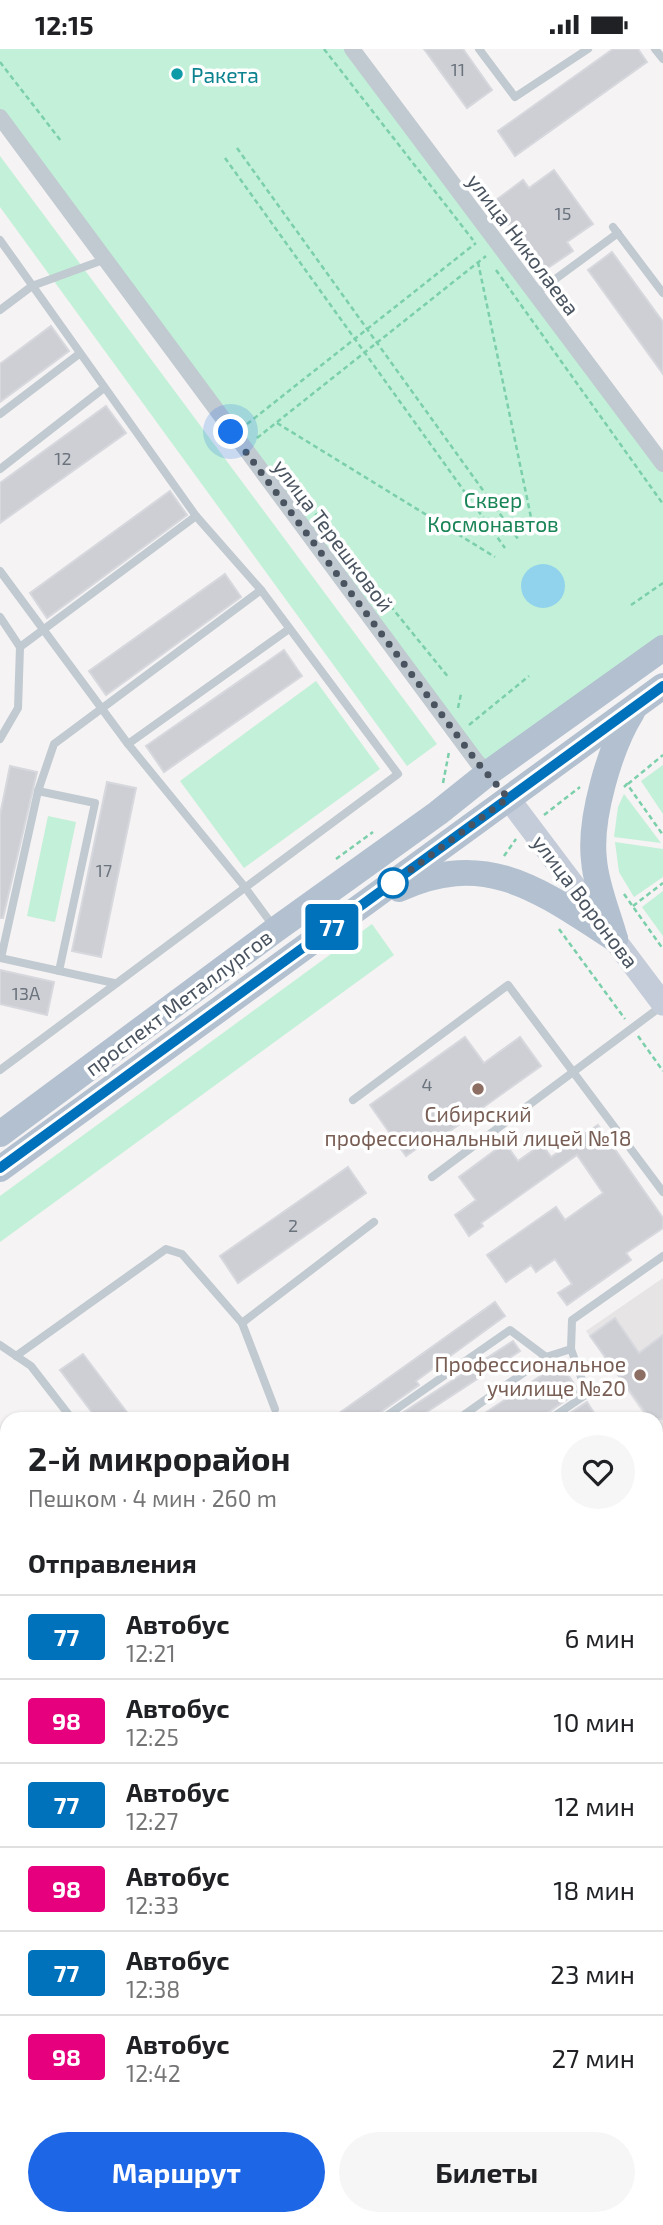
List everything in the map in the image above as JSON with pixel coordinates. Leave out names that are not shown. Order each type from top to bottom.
[{"type":"main road","name":"проспект Металлургов","points":[[0,1134],[438,813],[488,773],[663,648]]},
{"type":"main road","name":"проспект Металлургов","points":[[0,1168],[663,686]]},
{"type":"main road","points":[[615,939],[593,856],[597,821],[610,764],[622,729],[636,706]]},
{"type":"main road","points":[[488,773],[508,798]]},
{"type":"main road","name":"улица Воронова","points":[[508,798],[663,1005]]},
{"type":"main road","points":[[361,906],[439,875],[464,871],[496,874],[562,905],[615,939]]},
{"type":"street","name":"улица Николаева","points":[[352,49],[663,464]]},
{"type":"street","name":"улица Терешковой","points":[[0,117],[103,260],[488,773]]},
{"type":"lane","points":[[479,49],[515,97],[588,49]]},
{"type":"lane","points":[[655,49],[663,59]]},
{"type":"lane","points":[[536,294],[616,230],[663,293]]},
{"type":"lane","points":[[0,240],[197,516],[261,590],[398,775],[244,886],[0,1070]]},
{"type":"lane","points":[[0,310],[32,286],[103,260]]},
{"type":"lane","points":[[0,414],[79,354]]},
{"type":"lane","points":[[0,469],[104,388]]},
{"type":"lane","points":[[20,647],[197,516]]},
{"type":"lane","points":[[0,571],[128,744],[244,886],[275,930]]},
{"type":"lane","points":[[114,983],[1,958],[38,791],[54,744],[261,590]]},
{"type":"lane","points":[[0,617],[20,647],[18,709],[0,739]]},
{"type":"lane","points":[[128,744],[289,629]]},
{"type":"lane","points":[[38,791],[95,803],[59,971]]},
{"type":"lane","points":[[353,1100],[508,985],[663,1192]]},
{"type":"lane","points":[[432,1177],[510,1117],[574,1074],[663,1005]]},
{"type":"lane","points":[[242,1323],[374,1222]]},
{"type":"lane","points":[[16,1356],[166,1249],[182,1254],[242,1323],[275,1409]]},
{"type":"lane","points":[[560,1412],[587,1394],[571,1349],[572,1320],[663,1256]]},
{"type":"lane","points":[[392,1412],[510,1330],[546,1357]]},
{"type":"lane","points":[[0,1346],[31,1366],[67,1412]]},
{"type":"lane","points":[[468,1412],[546,1357],[571,1349]]},
{"type":"path","points":[[255,439],[486,256],[324,49]]},
{"type":"path","points":[[0,62],[61,141]]},
{"type":"path","points":[[237,148],[518,539]]},
{"type":"path","points":[[225,158],[505,548]]},
{"type":"path","points":[[244,426],[476,243]]},
{"type":"path","points":[[478,262],[534,532]]},
{"type":"path","points":[[494,267],[663,504]]},
{"type":"path","points":[[277,423],[495,557]]},
{"type":"path","points":[[631,605],[663,583]]},
{"type":"path","points":[[457,735],[529,676]]},
{"type":"path","points":[[618,794],[663,755]]},
{"type":"path","points":[[544,815],[586,783]]},
{"type":"path","points":[[627,784],[663,835]]},
{"type":"path","points":[[633,906],[663,883]]},
{"type":"path","points":[[620,888],[663,949]]},
{"type":"path","points":[[551,919],[663,1071]]},
{"type":"shaded area","name":"Профессиональное училище №20","points":[[663,1278],[663,1412],[642,1412],[586,1331]]},
{"type":"green space","name":"Сквер Космонавтов","points":[[0,49],[352,49],[663,464],[663,648],[488,773],[0,117]]},
{"type":"green space","points":[[0,156],[437,744],[407,766],[0,207]]},
{"type":"green space","points":[[316,681],[380,769],[244,868],[180,781]]},
{"type":"green space","points":[[663,765],[663,814],[641,781]]},
{"type":"green space","points":[[624,794],[661,843],[614,837],[618,807]]},
{"type":"green space","points":[[48,816],[76,822],[55,922],[27,916]]},
{"type":"green space","points":[[615,842],[663,849],[663,877],[634,897],[619,872]]},
{"type":"green space","points":[[663,891],[663,936],[642,907]]},
{"type":"green space","points":[[372,924],[394,955],[0,1242],[0,1196]]},
{"type":"water","points":[[543,564],[558,571],[565,586],[558,601],[543,608],[528,601],[521,586],[528,571]]},
{"type":"building","points":[[424,49],[463,49],[492,90],[467,108]]},
{"type":"building","points":[[613,49],[638,49],[647,62],[515,156],[498,131]]},
{"type":"building","points":[[554,170],[593,224],[567,242],[573,251],[542,272],[492,203],[523,180],[529,188]]},
{"type":"building","points":[[612,252],[663,322],[663,374],[588,270]]},
{"type":"building","points":[[51,326],[69,351],[0,402],[0,364]]},
{"type":"building","points":[[106,406],[126,433],[0,523],[0,483]]},
{"type":"building","points":[[170,491],[187,515],[47,618],[30,593]]},
{"type":"building","points":[[225,574],[241,597],[106,695],[89,671]]},
{"type":"building","points":[[284,650],[302,676],[164,772],[146,746]]},
{"type":"building","points":[[10,766],[37,772],[3,918],[0,918],[0,815]]},
{"type":"building","points":[[107,782],[136,788],[101,957],[72,951]]},
{"type":"building","points":[[0,970],[54,982],[47,1015],[0,1004]]},
{"type":"building","points":[[465,1037],[484,1063],[520,1037],[541,1066],[436,1141],[433,1137],[406,1156],[370,1105]]},
{"type":"building","points":[[598,1125],[663,1218],[663,1228],[626,1253],[631,1260],[567,1305],[558,1293],[572,1284],[555,1259],[536,1272],[531,1265],[506,1282],[487,1255],[556,1207],[565,1220],[603,1193],[577,1155],[481,1223],[483,1226],[469,1236],[455,1215],[476,1200],[459,1177],[505,1143],[518,1161],[542,1144],[551,1157]]},
{"type":"building","points":[[348,1167],[366,1193],[238,1283],[220,1256]]},
{"type":"building","points":[[495,1302],[505,1316],[416,1381],[419,1385],[381,1412],[341,1412]]},
{"type":"building","points":[[615,1318],[639,1353],[663,1335],[663,1412],[645,1412],[590,1336]]},
{"type":"building","points":[[513,1341],[520,1351],[427,1412],[404,1412]]},
{"type":"building","points":[[83,1354],[127,1412],[92,1412],[60,1370]]},
{"type":"building","points":[[560,1363],[579,1391],[549,1412],[486,1412]]},
{"type":"building","points":[[587,1402],[593,1412],[572,1412]]},
{"type":"bus line","name":"77","points":[[0,1168],[663,686]]},
{"type":"place","name":"Ракета","points":[[177,74]]},
{"type":"place","name":"Сибирский профессиональный лицей №18","points":[[478,1089]]},
{"type":"place","name":"Профессиональное училище №20","points":[[640,1375]]},
{"type":"route","points":[[231,432],[477,762],[508,798],[393,883]]}]
